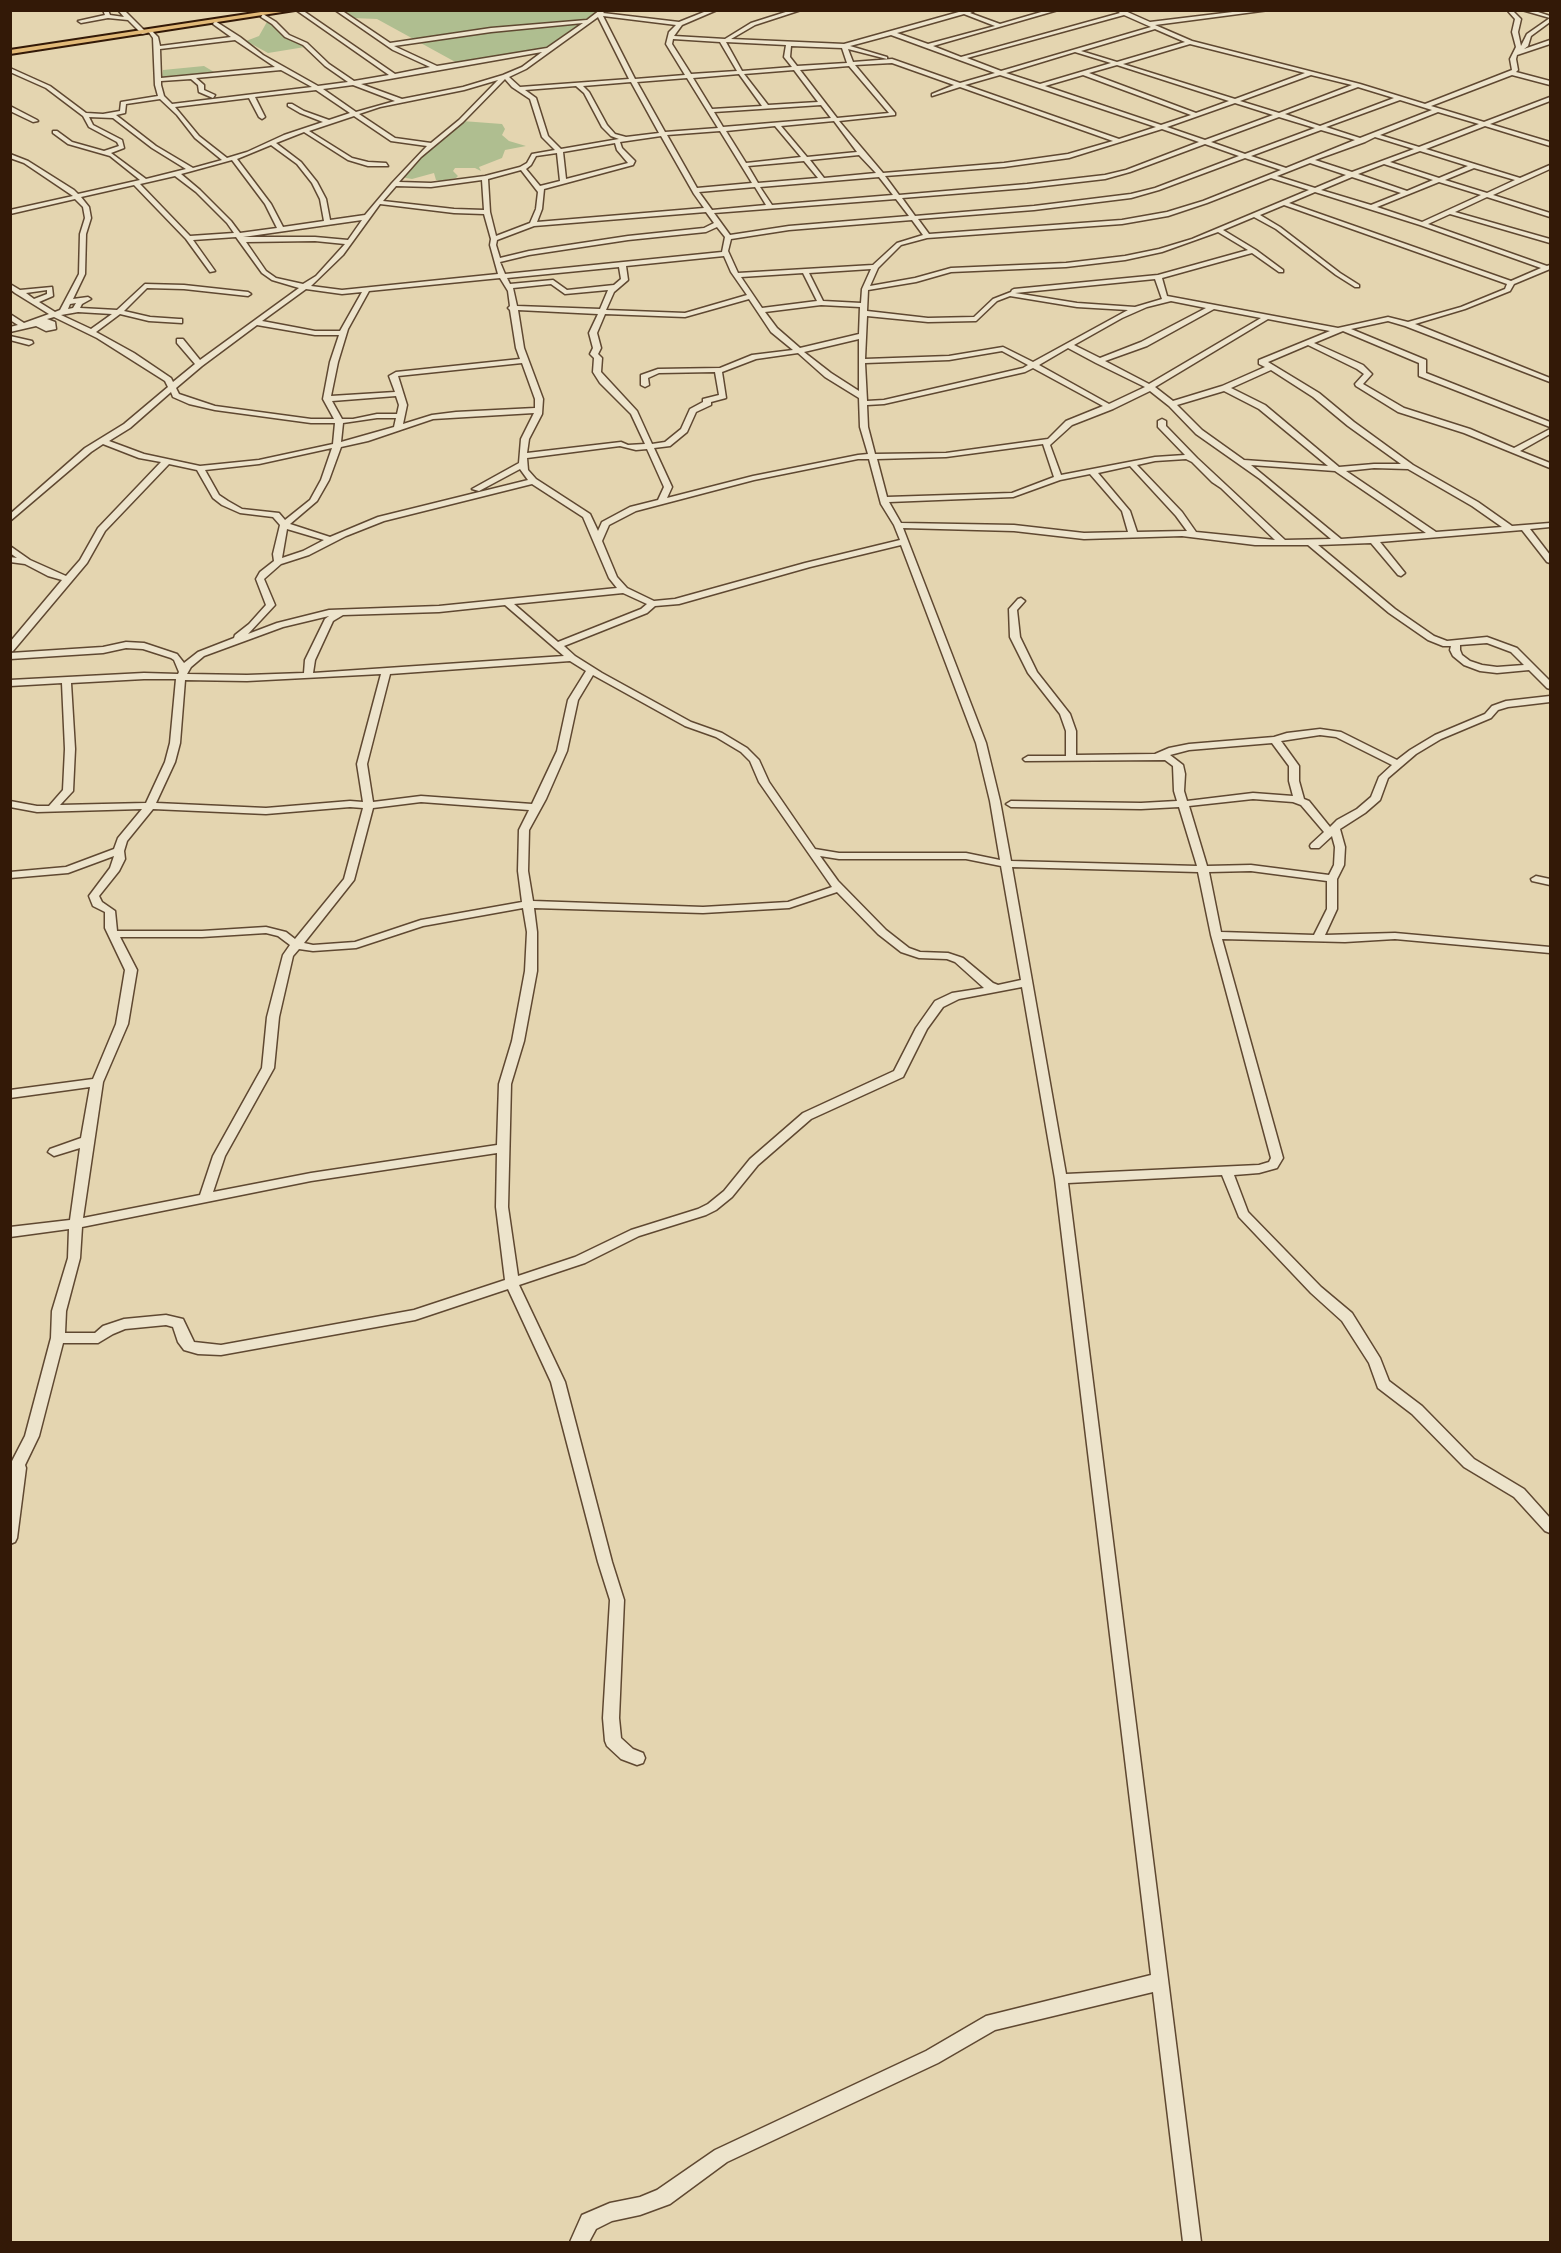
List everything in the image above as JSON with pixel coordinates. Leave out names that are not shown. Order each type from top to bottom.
[{"type":"highway","points":[[10,52],[292,10]]},
{"type":"street","points":[[298,10],[394,76]]},
{"type":"street","points":[[337,10],[390,45],[436,68]]},
{"type":"street","points":[[10,212],[192,170],[230,159],[329,122],[400,101],[464,88],[504,76],[524,68],[587,21],[603,13],[633,10]]},
{"type":"street","points":[[603,13],[680,24],[715,10]]},
{"type":"street","points":[[724,39],[753,24],[799,10]]},
{"type":"street","points":[[844,46],[974,10]]},
{"type":"street","points":[[928,46],[1056,10]]},
{"type":"street","points":[[1148,24],[1267,10]]},
{"type":"street","points":[[1509,10],[1517,16],[1515,32],[1519,47],[1513,58],[1515,70],[1512,73]]},
{"type":"street","points":[[1524,10],[1551,19]]},
{"type":"street","points":[[121,12],[130,12]]},
{"type":"street","points":[[121,12],[156,38],[161,97],[173,106],[197,137],[230,159],[262,195],[280,229],[281,240]]},
{"type":"street","points":[[962,58],[1122,12],[1190,42],[1358,86],[1551,144]]},
{"type":"street","points":[[81,21],[107,13],[130,19]]},
{"type":"street","points":[[603,13],[602,18],[632,79],[695,190],[728,237],[726,254],[736,276],[774,330],[862,400],[884,402],[1014,373],[1037,365],[1098,327],[1140,308],[1170,298]]},
{"type":"street","points":[[965,13],[1001,26]]},
{"type":"street","points":[[763,14],[772,17]]},
{"type":"street","points":[[262,16],[274,23],[287,36],[305,44],[327,65],[353,83],[379,91],[400,101]]},
{"type":"street","points":[[1516,53],[1525,46],[1529,35],[1551,19]]},
{"type":"street","points":[[390,45],[491,30],[587,21]]},
{"type":"street","points":[[215,23],[261,56],[299,76],[393,140],[431,145]]},
{"type":"street","points":[[680,24],[670,37],[669,44],[770,207]]},
{"type":"street","points":[[934,95],[959,85],[1155,27]]},
{"type":"street","points":[[1517,27],[1527,41]]},
{"type":"street","points":[[892,33],[1000,74],[1287,170]]},
{"type":"street","points":[[670,37],[844,46],[1120,141]]},
{"type":"street","points":[[158,48],[238,38]]},
{"type":"street","points":[[724,39],[740,72],[766,107]]},
{"type":"street","points":[[1040,86],[1190,42]]},
{"type":"street","points":[[1516,53],[1551,42]]},
{"type":"street","points":[[789,44],[787,57],[927,236]]},
{"type":"street","points":[[394,184],[431,185],[484,178],[522,168],[529,164],[534,155],[663,133],[892,114],[850,63],[844,46]]},
{"type":"street","points":[[173,106],[353,83],[549,50]]},
{"type":"street","points":[[1077,51],[1363,141]]},
{"type":"street","points":[[520,89],[892,61]]},
{"type":"street","points":[[158,80],[282,68]]},
{"type":"street","points":[[10,70],[48,87],[85,115],[91,126],[120,141],[122,147],[104,153]]},
{"type":"street","points":[[1083,73],[1197,114]]},
{"type":"street","points":[[695,190],[1028,162],[1069,156],[1160,128],[1310,73]]},
{"type":"street","points":[[1425,106],[1512,73],[1551,83]]},
{"type":"street","points":[[191,76],[201,85],[201,91],[213,96]]},
{"type":"street","points":[[504,76],[533,98],[545,136],[560,151],[564,181]]},
{"type":"street","points":[[10,519],[77,459],[127,426],[199,364],[329,267],[378,202],[419,156],[461,122],[504,76]]},
{"type":"street","points":[[577,84],[586,92],[604,126],[613,135],[626,139]]},
{"type":"street","points":[[494,240],[533,224],[1026,186],[1105,177],[1128,171],[1358,86]]},
{"type":"street","points":[[251,96],[262,117]]},
{"type":"street","points":[[85,115],[123,112],[123,104],[126,102],[161,97]]},
{"type":"street","points":[[728,237],[789,228],[912,216],[1034,208],[1131,196],[1157,189],[1400,99]]},
{"type":"street","points":[[866,289],[916,280],[951,270],[1055,266],[1125,258],[1160,251],[1218,230],[1383,162],[1551,99]]},
{"type":"street","points":[[711,111],[824,103]]},
{"type":"street","points":[[290,105],[329,122]]},
{"type":"street","points":[[10,108],[35,121]]},
{"type":"street","points":[[1192,2242],[1060,1179],[1007,864],[981,743],[898,525],[884,500],[864,427],[861,336],[866,289],[875,267],[898,244],[927,236],[1147,219],[1205,202],[1437,110]]},
{"type":"street","points":[[106,114],[114,116],[154,147],[192,170]]},
{"type":"street","points":[[776,124],[823,180]]},
{"type":"street","points":[[304,130],[350,159],[368,164],[386,165]]},
{"type":"street","points":[[55,132],[70,143],[104,153],[125,164],[145,181]]},
{"type":"street","points":[[1375,135],[1521,180]]},
{"type":"street","points":[[539,190],[544,186],[631,164],[632,161],[619,149],[616,141]]},
{"type":"street","points":[[271,142],[299,163],[315,183],[323,199],[327,221]]},
{"type":"street","points":[[744,165],[861,153]]},
{"type":"street","points":[[10,156],[26,162],[78,197],[86,207],[88,218],[83,234],[82,274],[63,311],[23,326],[12,334],[29,343]]},
{"type":"street","points":[[1311,161],[1408,193]]},
{"type":"street","points":[[1383,162],[1551,215]]},
{"type":"street","points":[[1370,208],[1473,166]]},
{"type":"street","points":[[1422,224],[1551,167]]},
{"type":"street","points":[[522,168],[539,190],[539,209],[533,224]]},
{"type":"street","points":[[177,174],[198,190],[241,238],[261,269],[274,279],[305,287],[342,292],[726,254]]},
{"type":"street","points":[[1272,176],[1549,267]]},
{"type":"street","points":[[484,178],[487,212],[494,240],[493,251],[499,270],[509,286],[524,361],[539,399],[539,410],[525,439],[523,460],[532,481],[587,516],[613,578],[624,590],[653,604]]},
{"type":"street","points":[[136,183],[188,238],[212,271]]},
{"type":"street","points":[[378,202],[454,211],[487,212]]},
{"type":"street","points":[[1284,203],[1511,283],[1549,267]]},
{"type":"street","points":[[1450,212],[1551,241]]},
{"type":"street","points":[[1255,215],[1278,228],[1357,286]]},
{"type":"street","points":[[241,238],[327,221],[367,217]]},
{"type":"street","points":[[497,261],[628,238],[706,230],[717,224]]},
{"type":"street","points":[[1218,230],[1254,251],[1281,271]]},
{"type":"street","points":[[188,238],[349,242]]},
{"type":"street","points":[[762,310],[821,303],[928,320],[975,319],[995,300],[1016,290],[1072,287],[1158,277],[1254,251]]},
{"type":"street","points":[[509,286],[554,282],[565,292],[614,287],[625,280],[622,264]]},
{"type":"street","points":[[736,276],[875,267]]},
{"type":"street","points":[[805,271],[821,303]]},
{"type":"street","points":[[1538,272],[1551,276]]},
{"type":"street","points":[[1158,277],[1164,297],[1341,330],[1423,362],[1422,374],[1551,425]]},
{"type":"street","points":[[1407,324],[1463,308],[1508,290],[1511,283]]},
{"type":"street","points":[[10,286],[55,315],[91,332],[142,362],[168,380],[170,387],[179,397],[215,408],[311,421],[353,421],[377,416],[400,416]]},
{"type":"street","points":[[91,332],[119,312],[145,286],[184,287],[248,294]]},
{"type":"street","points":[[614,287],[593,337],[597,348],[594,354],[599,364],[597,372],[609,390],[634,413],[668,487],[661,502]]},
{"type":"street","points":[[10,294],[50,288],[51,295],[34,301]]},
{"type":"street","points":[[278,562],[276,554],[284,525],[313,501],[325,480],[337,446],[339,420],[327,399],[334,362],[343,333],[367,289]]},
{"type":"street","points":[[1009,294],[1077,305],[1140,308]]},
{"type":"street","points":[[512,308],[685,315],[752,296]]},
{"type":"street","points":[[67,302],[87,298],[79,303],[76,310]]},
{"type":"street","points":[[1099,360],[1144,344],[1215,306]]},
{"type":"street","points":[[55,315],[76,310],[119,312],[149,319],[180,321]]},
{"type":"street","points":[[10,316],[23,326],[38,323],[46,329],[53,327],[52,324],[42,320]]},
{"type":"street","points":[[1058,478],[1046,451],[1046,445],[1069,423],[1149,387],[1267,317]]},
{"type":"street","points":[[1510,528],[1475,504],[1410,467],[1316,395],[1262,362],[1341,330],[1388,319],[1407,324],[1551,380]]},
{"type":"street","points":[[254,322],[315,333],[343,333]]},
{"type":"street","points":[[645,385],[644,377],[658,371],[702,369],[718,371],[755,357],[799,351],[861,336]]},
{"type":"street","points":[[180,341],[199,364]]},
{"type":"street","points":[[1307,342],[1360,367],[1368,374],[1359,384],[1401,410],[1467,431],[1551,466]]},
{"type":"street","points":[[1068,345],[1149,387],[1172,404],[1199,432],[1242,462],[1338,542]]},
{"type":"street","points":[[861,361],[949,358],[1004,349],[1110,406]]},
{"type":"street","points":[[398,428],[403,405],[394,380],[396,374],[524,361]]},
{"type":"street","points":[[1172,404],[1225,388],[1270,368]]},
{"type":"street","points":[[460,497],[523,460],[587,447],[667,444],[684,430],[693,411],[708,403],[706,401],[723,396],[718,371]]},
{"type":"street","points":[[1225,388],[1262,407],[1339,469],[1434,535]]},
{"type":"street","points":[[327,399],[399,394]]},
{"type":"street","points":[[102,441],[127,452],[165,462],[200,468],[236,466],[365,440],[432,417],[539,410]]},
{"type":"street","points":[[1162,421],[1162,427],[1282,542]]},
{"type":"street","points":[[1514,451],[1551,431]]},
{"type":"street","points":[[598,541],[605,524],[633,509],[701,490],[794,469],[871,456],[951,455],[1048,441]]},
{"type":"street","points":[[884,500],[1013,495],[1058,478],[1173,457],[1195,460]]},
{"type":"street","points":[[10,649],[84,561],[101,530],[165,462]]},
{"type":"street","points":[[1242,462],[1339,469],[1374,466],[1410,467]]},
{"type":"street","points":[[1131,464],[1179,514],[1194,535]]},
{"type":"street","points":[[200,468],[216,496],[225,503],[240,511],[276,515],[284,525],[332,540]]},
{"type":"street","points":[[1093,472],[1126,511],[1133,534]]},
{"type":"street","points":[[231,644],[271,605],[260,579],[278,562],[306,553],[381,519],[460,497],[532,481]]},
{"type":"street","points":[[898,525],[1014,528],[1084,536],[1194,535],[1282,542],[1373,540],[1551,525]]},
{"type":"street","points":[[1524,527],[1551,561]]},
{"type":"street","points":[[1373,540],[1401,573]]},
{"type":"street","points":[[558,645],[644,610],[653,604],[676,602],[808,565],[904,542]]},
{"type":"street","points":[[1309,542],[1399,616],[1438,641],[1456,645],[1487,640],[1514,650],[1551,686]]},
{"type":"street","points":[[10,548],[27,562],[67,579]]},
{"type":"street","points":[[10,559],[27,562]]},
{"type":"street","points":[[182,671],[201,654],[280,625],[329,613],[439,609],[624,590]]},
{"type":"street","points":[[1021,601],[1013,609],[1016,637],[1033,673],[1065,714],[1071,731],[1071,757]]},
{"type":"street","points":[[508,603],[572,658],[591,670],[688,724],[718,735],[744,750],[754,760],[764,782],[800,830],[811,851],[840,888],[882,932],[905,950],[960,960],[989,986],[997,989]]},
{"type":"street","points":[[308,676],[310,660],[329,619],[339,614]]},
{"type":"street","points":[[10,656],[103,650],[126,645],[144,646],[167,652],[178,659],[182,671],[175,743],[170,762],[150,806],[122,840],[118,851],[120,859],[115,869],[94,896],[97,904],[110,911],[110,928],[131,970],[122,1024],[97,1082],[76,1224],[74,1258],[59,1311],[58,1338],[32,1436],[10,1480]]},
{"type":"street","points":[[1456,645],[1455,650],[1458,656],[1467,663],[1480,668],[1497,670],[1531,667]]},
{"type":"street","points":[[10,682],[155,676],[182,671],[308,676],[386,673],[572,658]]},
{"type":"street","points":[[591,670],[573,700],[562,751],[541,799],[524,830],[523,871],[532,932],[531,971],[518,1041],[506,1084],[502,1208],[512,1283],[558,1382],[617,1600],[611,1718],[613,1741],[627,1754],[637,1758]]},
{"type":"street","points":[[205,1197],[219,1156],[268,1068],[273,1017],[288,955],[349,880],[369,806],[362,765],[386,673]]},
{"type":"street","points":[[51,809],[68,791],[70,749],[66,680]]},
{"type":"street","points":[[1315,846],[1376,798],[1384,777],[1413,752],[1438,737],[1488,716],[1495,708],[1506,704],[1551,699]]},
{"type":"street","points":[[1158,757],[1172,750],[1189,747],[1275,740],[1287,736],[1320,732],[1338,734],[1400,765]]},
{"type":"street","points":[[1275,740],[1294,766],[1294,781],[1300,801]]},
{"type":"street","points":[[1028,759],[1167,757],[1178,765],[1179,791],[1203,869],[1216,935],[1277,1158],[1273,1165],[1258,1169],[1060,1179]]},
{"type":"street","points":[[1011,804],[1082,806],[1184,804],[1253,796],[1305,803],[1332,831],[1340,847],[1339,864],[1332,879],[1332,909],[1318,938]]},
{"type":"street","points":[[10,804],[51,809],[150,806],[266,811],[350,804],[369,806],[421,799],[535,807]]},
{"type":"street","points":[[10,875],[68,870],[118,851]]},
{"type":"street","points":[[811,851],[839,856],[966,856],[1007,864],[1251,868],[1332,879]]},
{"type":"street","points":[[1536,879],[1551,882]]},
{"type":"street","points":[[113,934],[202,934],[266,930],[282,934],[297,945],[313,948],[356,945],[421,923],[527,904],[703,910],[789,905],[840,888]]},
{"type":"street","points":[[1216,935],[1318,938],[1395,936],[1551,950]]},
{"type":"street","points":[[58,1338],[98,1338],[108,1330],[124,1324],[166,1320],[178,1323],[184,1342],[189,1346],[198,1349],[221,1350],[416,1315],[580,1260],[635,1233],[712,1207],[733,1188],[754,1162],[807,1116],[899,1074],[922,1028],[939,1004],[956,996],[1027,982]]},
{"type":"street","points":[[10,1094],[97,1082]]},
{"type":"street","points":[[54,1152],[87,1142]]},
{"type":"street","points":[[10,1232],[76,1224],[311,1177],[503,1148]]},
{"type":"street","points":[[1227,1171],[1243,1214],[1316,1290],[1347,1317],[1375,1362],[1383,1384],[1417,1410],[1469,1463],[1519,1493],[1551,1527]]},
{"type":"street","points":[[10,1538],[18,1492],[15,1467]]},
{"type":"street","points":[[579,2242],[589,2222],[610,2212],[640,2206],[663,2197],[721,2156],[932,2057],[992,2022],[1159,1982]]},
{"type":"green space","points":[[340,11],[603,11],[546,50],[459,64],[377,19],[352,18]]},
{"type":"green space","points":[[268,20],[284,37],[305,47],[268,53],[246,41],[259,36]]},
{"type":"green space","points":[[204,66],[214,72],[162,78],[163,70]]},
{"type":"green space","points":[[462,121],[502,124],[505,129],[502,135],[509,141],[526,146],[505,150],[502,158],[479,167],[481,171],[475,168],[455,168],[453,171],[458,176],[456,178],[440,181],[436,180],[434,173],[412,179],[400,177],[419,155]]}]
